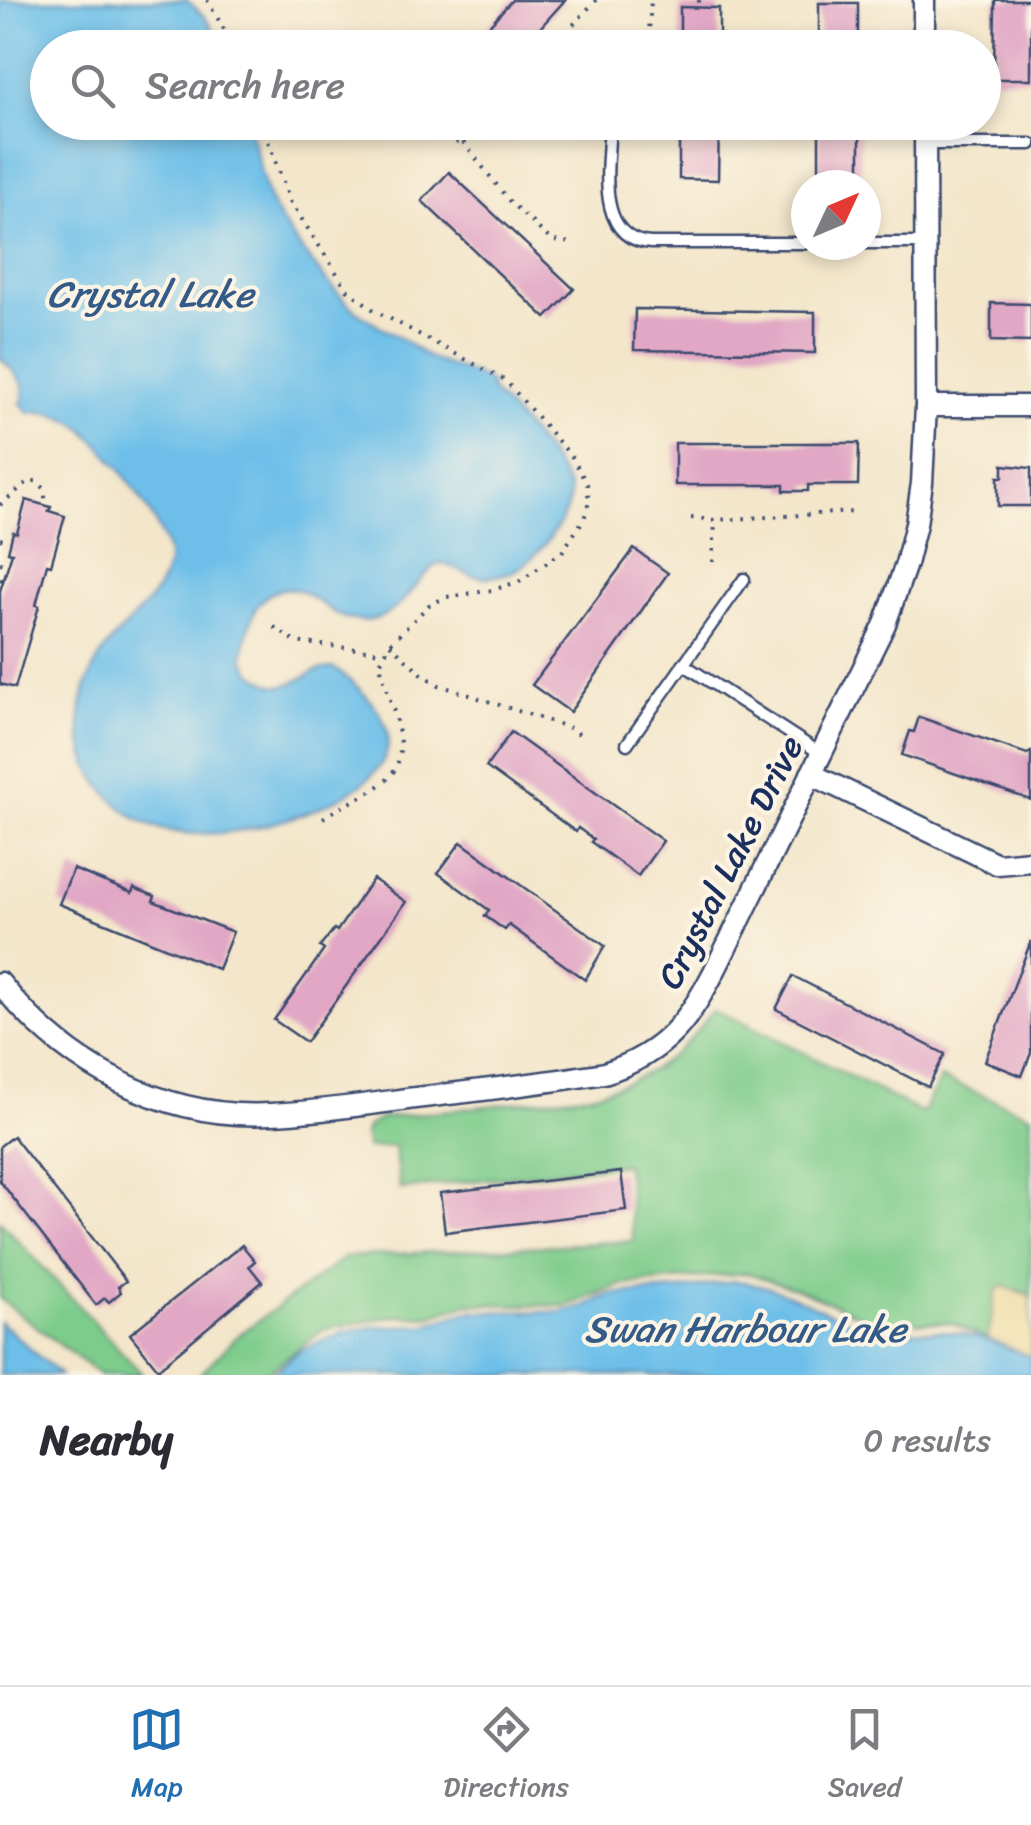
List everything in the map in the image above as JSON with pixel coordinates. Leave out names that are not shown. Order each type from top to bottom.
[{"type":"street","points":[[924,0],[924,30]]},
{"type":"street","name":"Crystal Lake Drive","points":[[0,983],[58,1044],[106,1075],[184,1105],[224,1112],[268,1115],[349,1107],[604,1073],[644,1058],[671,1037],[690,1015],[720,960],[885,624],[902,578],[922,483],[926,406],[925,140]]},
{"type":"street","points":[[926,406],[1031,406]]},
{"type":"street","points":[[811,774],[997,864],[1031,861]]},
{"type":"lane","points":[[610,140],[609,204],[616,225],[629,238],[651,243],[791,243]]},
{"type":"lane","points":[[925,144],[1031,144]]},
{"type":"lane","points":[[881,243],[924,243]]},
{"type":"lane","points":[[627,744],[744,579]]},
{"type":"lane","points":[[683,664],[820,754]]},
{"type":"path","points":[[207,0],[224,30]]},
{"type":"path","points":[[568,30],[596,0]]},
{"type":"path","points":[[649,30],[651,0]]},
{"type":"path","points":[[699,0],[700,7]]},
{"type":"path","points":[[267,140],[290,201],[347,289],[374,310],[434,344],[496,373],[518,392],[562,444],[587,484],[589,502],[584,519],[568,544],[547,565],[507,586],[435,602],[383,652],[380,668],[399,736],[395,771],[385,782],[322,818]]},
{"type":"path","points":[[451,140],[463,142],[510,202],[552,241],[572,243]]},
{"type":"path","points":[[0,504],[29,481],[44,488],[46,506]]},
{"type":"path","points":[[691,518],[852,512]]},
{"type":"path","points":[[714,562],[715,520]]},
{"type":"path","points":[[0,539],[11,542]]},
{"type":"path","points":[[0,563],[9,565]]},
{"type":"path","points":[[274,627],[295,642],[383,652]]},
{"type":"path","points":[[390,644],[430,680],[570,728],[585,738]]},
{"type":"green space","points":[[716,1008],[922,1113],[941,1078],[1031,1115],[1031,1297],[1020,1290],[997,1291],[988,1339],[951,1323],[876,1322],[747,1273],[621,1285],[566,1306],[467,1304],[429,1317],[395,1316],[324,1329],[264,1375],[199,1375],[236,1337],[346,1257],[633,1241],[626,1164],[400,1189],[394,1146],[367,1148],[364,1135],[368,1126],[382,1118],[591,1094],[613,1087],[648,1073],[676,1053]]},
{"type":"green space","points":[[0,1221],[143,1375],[100,1375],[0,1299]]},
{"type":"sand","points":[[1003,1286],[1031,1297],[1031,1357],[988,1339],[996,1291]]},
{"type":"water","name":"Crystal Lake","points":[[0,0],[187,0],[214,30],[30,30],[30,140],[252,140],[274,209],[336,291],[365,317],[425,355],[491,384],[491,390],[561,474],[568,487],[567,506],[548,539],[522,567],[499,576],[483,577],[439,563],[395,609],[375,619],[347,619],[294,589],[283,589],[264,599],[253,615],[243,657],[249,668],[265,681],[283,685],[334,668],[378,710],[387,729],[388,748],[381,765],[343,796],[273,823],[206,834],[163,829],[124,810],[102,788],[84,750],[81,714],[96,663],[158,588],[168,563],[167,549],[149,511],[104,450],[68,420],[48,413],[29,413],[21,403],[24,390],[19,379],[0,358]]},
{"type":"water","name":"Swan Harbour Lake","points":[[733,1281],[787,1294],[872,1328],[950,1332],[981,1338],[1031,1357],[1031,1375],[271,1375],[299,1351],[343,1332],[427,1325],[468,1311],[560,1312],[611,1294],[678,1290]]},
{"type":"water","points":[[0,1322],[60,1375],[0,1375]]},
{"type":"building","points":[[512,0],[565,0],[538,30],[485,30]]},
{"type":"building","points":[[995,0],[1031,0],[1031,79],[1001,79],[1001,30],[995,30]]},
{"type":"building","points":[[819,3],[858,3],[858,30],[819,30]]},
{"type":"building","points":[[680,7],[719,8],[719,30],[680,30]]},
{"type":"building","points":[[679,140],[719,140],[718,180],[679,179]]},
{"type":"building","points":[[819,140],[860,140],[860,170],[819,170]]},
{"type":"building","points":[[449,172],[574,289],[546,318],[422,201]]},
{"type":"building","points":[[991,303],[1031,304],[1031,342],[991,341]]},
{"type":"building","points":[[635,309],[815,312],[815,353],[634,350]]},
{"type":"building","points":[[675,443],[859,443],[858,485],[808,485],[808,491],[784,491],[784,485],[675,485]]},
{"type":"building","points":[[1003,465],[1031,468],[1031,506],[998,506],[998,477],[1003,477]]},
{"type":"building","points":[[26,500],[51,507],[49,511],[65,516],[51,565],[47,564],[15,688],[0,684],[0,591],[12,553],[8,552],[13,532],[17,533]]},
{"type":"building","points":[[634,549],[668,573],[570,712],[532,685]]},
{"type":"building","points":[[919,717],[1027,754],[1031,752],[1031,800],[902,755]]},
{"type":"building","points":[[511,732],[663,841],[638,876],[578,828],[576,832],[486,767]]},
{"type":"building","points":[[461,842],[605,946],[585,980],[509,925],[505,930],[485,916],[489,910],[438,873]]},
{"type":"building","points":[[73,869],[132,893],[134,888],[155,896],[153,901],[233,932],[218,969],[59,904]]},
{"type":"building","points":[[373,879],[406,902],[306,1042],[274,1020],[324,950],[320,947],[334,929],[337,931]]},
{"type":"building","points":[[1031,941],[1031,1053],[1022,1076],[985,1061]]},
{"type":"building","points":[[793,976],[945,1054],[928,1087],[776,1009]]},
{"type":"building","points":[[13,1136],[126,1281],[118,1287],[121,1292],[109,1302],[105,1298],[96,1305],[0,1181],[0,1146]]},
{"type":"building","points":[[621,1172],[626,1210],[445,1232],[440,1193]]},
{"type":"building","points":[[242,1245],[255,1261],[249,1266],[262,1282],[158,1369],[130,1334]]}]
